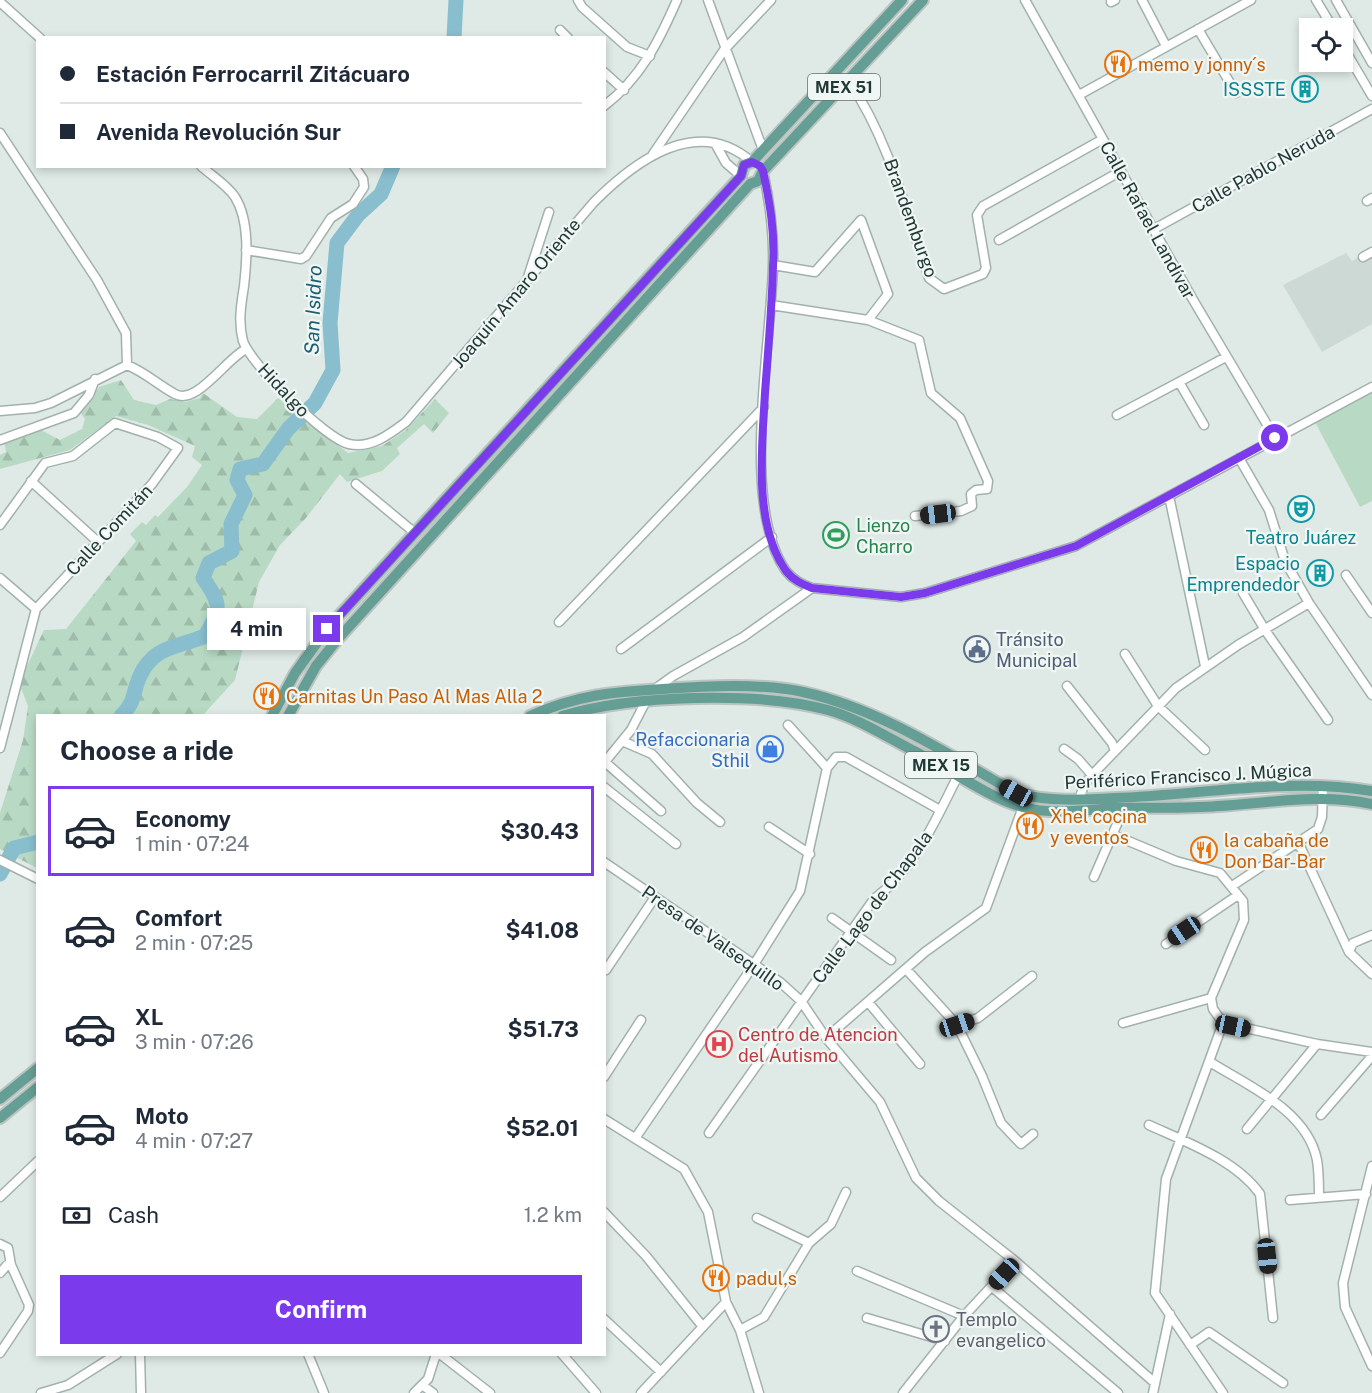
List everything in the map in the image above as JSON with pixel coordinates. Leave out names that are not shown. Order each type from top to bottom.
[{"type":"main road","name":"MEX 51","points":[[273,714],[295,673],[327,629],[741,176],[742,168],[752,162],[902,0]]},
{"type":"main road","name":"MEX 51","points":[[289,714],[316,666],[337,640],[750,184],[758,181],[763,171],[923,0]]},
{"type":"main road","points":[[752,162],[760,166],[763,171]]},
{"type":"main road","points":[[741,176],[750,184]]},
{"type":"main road","name":"Periférico Francisco J. Múgica","points":[[535,714],[574,698],[598,693],[655,689],[778,689],[803,692],[880,719],[1016,793],[1059,800],[1079,800],[1323,786],[1372,791]]},
{"type":"main road","name":"Periférico Francisco J. Múgica","points":[[571,714],[623,703],[646,701],[782,701],[830,711],[1023,807],[1062,811],[1215,807],[1323,798],[1372,804]]},
{"type":"main road","points":[[0,1100],[36,1070]]},
{"type":"main road","points":[[0,1118],[36,1089]]},
{"type":"street","points":[[579,0],[627,47],[650,56]]},
{"type":"street","points":[[606,104],[624,90],[650,56],[677,0]]},
{"type":"street","points":[[708,0],[724,50],[763,150]]},
{"type":"street","points":[[653,155],[724,50],[771,0]]},
{"type":"street","name":"Calle Rafael Landívar","points":[[1025,0],[1226,357],[1275,438]]},
{"type":"street","points":[[1142,0],[1166,46]]},
{"type":"street","points":[[1079,95],[1251,0]]},
{"type":"street","points":[[1316,0],[1327,18]]},
{"type":"street","points":[[1336,0],[1368,47],[1372,63]]},
{"type":"street","points":[[0,2],[38,36]]},
{"type":"street","points":[[1198,29],[1236,93]]},
{"type":"street","points":[[560,30],[566,36]]},
{"type":"street","points":[[1353,64],[1372,96]]},
{"type":"street","points":[[606,74],[624,90]]},
{"type":"street","name":"Brandemburgo","points":[[849,81],[864,103],[881,139],[929,278],[944,289],[983,274],[986,268],[977,215],[983,206],[1103,139]]},
{"type":"street","name":"Calle Pablo Neruda","points":[[1154,229],[1372,109]]},
{"type":"street","points":[[0,133],[97,280],[126,333],[127,364]]},
{"type":"street","name":"Joaquín Amaro Oriente","points":[[323,430],[334,438],[361,445],[389,435],[406,422],[599,196],[620,176],[653,155],[675,144],[698,142],[736,150],[752,162]]},
{"type":"street","points":[[716,145],[726,163],[741,176]]},
{"type":"street","points":[[127,364],[178,396],[188,396],[204,388],[218,370],[246,349],[240,317],[246,250],[242,218],[236,201],[203,168]]},
{"type":"street","points":[[246,250],[301,259],[306,256],[332,218],[352,204],[364,187],[365,183],[355,168]]},
{"type":"street","points":[[763,171],[773,230],[773,265],[760,462],[762,496],[771,537],[785,570],[800,584],[812,588],[901,597],[925,593],[1076,546],[1372,387]]},
{"type":"street","points":[[999,240],[1121,171]]},
{"type":"street","points":[[750,184],[768,194]]},
{"type":"street","points":[[527,279],[549,212]]},
{"type":"street","points":[[773,265],[815,272],[861,220],[888,294],[868,320]]},
{"type":"street","points":[[1363,257],[1372,252]]},
{"type":"street","points":[[771,305],[868,320],[919,340],[931,393],[960,418],[988,481],[987,489],[982,492],[976,490],[971,494],[972,506],[961,511],[915,516]]},
{"type":"street","name":"Hidalgo","points":[[246,349],[282,391],[323,430]]},
{"type":"street","points":[[1117,415],[1226,357]]},
{"type":"street","points":[[0,411],[35,408],[51,403],[127,364]]},
{"type":"street","points":[[0,440],[74,413],[89,395],[95,379]]},
{"type":"street","points":[[1179,382],[1204,425]]},
{"type":"street","points":[[559,622],[764,407]]},
{"type":"street","name":"Calle Comitán","points":[[31,481],[45,463],[73,456],[115,423],[158,437],[178,448],[152,484],[36,609]]},
{"type":"street","points":[[1239,458],[1269,510],[1285,561],[1310,603],[1372,695]]},
{"type":"street","points":[[0,525],[31,481],[98,542]]},
{"type":"street","points":[[356,484],[415,533]]},
{"type":"street","points":[[1169,496],[1205,666]]},
{"type":"street","points":[[621,649],[771,537]]},
{"type":"street","points":[[1346,575],[1372,613]]},
{"type":"street","points":[[0,578],[36,609],[0,748]]},
{"type":"street","points":[[655,689],[673,676],[743,638],[812,588]]},
{"type":"street","points":[[1244,593],[1265,630],[1328,720]]},
{"type":"street","points":[[1079,800],[1084,785],[1092,775],[1176,688],[1205,666],[1310,603]]},
{"type":"street","points":[[1125,654],[1158,706],[1205,750]]},
{"type":"street","points":[[1067,686],[1113,743],[1115,751]]},
{"type":"street","points":[[606,762],[622,741],[646,701]]},
{"type":"street","points":[[788,725],[827,768]]},
{"type":"street","points":[[622,741],[651,754],[697,803],[720,822]]},
{"type":"street","points":[[1064,748],[1092,775]]},
{"type":"street","points":[[636,1137],[753,966],[800,891],[810,854],[827,768],[836,757],[846,757],[940,810]]},
{"type":"street","points":[[606,764],[661,811]]},
{"type":"street","name":"Calle Lago de Chapala","points":[[709,1133],[874,898],[891,886],[925,841],[964,764]]},
{"type":"street","points":[[1232,886],[1299,844],[1318,829],[1322,817],[1323,786]]},
{"type":"street","points":[[606,789],[676,844]]},
{"type":"street","points":[[826,1038],[924,952],[986,908],[1023,807]]},
{"type":"street","points":[[1094,877],[1124,808]]},
{"type":"street","points":[[770,827],[810,854]]},
{"type":"street","points":[[1114,835],[1176,861],[1220,873],[1243,901],[1244,920],[1211,998],[1213,1010],[1223,1023],[1372,1054],[1321,1115]]},
{"type":"street","points":[[1299,844],[1349,952],[1372,974]]},
{"type":"street","points":[[0,860],[36,878]]},
{"type":"street","name":"Presa de Valsequillo","points":[[606,863],[753,966],[780,982],[801,1001],[826,1038],[880,1102],[916,1178],[939,1201],[1016,1261],[1155,1383]]},
{"type":"street","points":[[1166,944],[1238,895]]},
{"type":"street","points":[[606,970],[655,897]]},
{"type":"street","points":[[832,918],[891,960]]},
{"type":"street","points":[[1349,952],[1353,944],[1372,934]]},
{"type":"street","points":[[906,969],[957,1025],[982,1076],[1001,1123],[1022,1144],[1033,1134]]},
{"type":"street","points":[[957,1025],[978,1018],[1032,976]]},
{"type":"street","points":[[1123,1023],[1211,998]]},
{"type":"street","points":[[868,1002],[920,1064]]},
{"type":"street","points":[[606,1074],[641,1020]]},
{"type":"street","points":[[1223,1023],[1166,1179],[1155,1293],[1223,1393]]},
{"type":"street","points":[[1247,1129],[1317,1044]]},
{"type":"street","points":[[1210,1062],[1270,1099],[1299,1124],[1309,1138],[1317,1159],[1319,1197]]},
{"type":"street","points":[[606,1120],[684,1169],[708,1212],[726,1302],[740,1330],[759,1393]]},
{"type":"street","points":[[1149,1125],[1221,1161],[1252,1183],[1260,1194],[1273,1318]]},
{"type":"street","points":[[0,1197],[36,1163]]},
{"type":"street","points":[[1372,1166],[1346,1266],[1343,1296],[1351,1323],[1372,1366]]},
{"type":"street","points":[[740,1330],[764,1317],[809,1243],[831,1224],[846,1192]]},
{"type":"street","points":[[1290,1200],[1366,1194]]},
{"type":"street","points":[[606,1214],[646,1256],[703,1327]]},
{"type":"street","points":[[757,1218],[809,1243]]},
{"type":"street","points":[[0,1244],[8,1248],[11,1265],[29,1305],[28,1311],[0,1353]]},
{"type":"street","points":[[903,1393],[964,1316],[1016,1261]]},
{"type":"street","points":[[0,1273],[7,1265],[11,1265]]},
{"type":"street","points":[[857,1271],[964,1316]]},
{"type":"street","points":[[992,1287],[1118,1393]]},
{"type":"street","points":[[641,1393],[726,1302]]},
{"type":"street","points":[[1153,1393],[1170,1314]]},
{"type":"street","points":[[867,1318],[945,1341]]},
{"type":"street","points":[[606,1321],[661,1372]]},
{"type":"street","points":[[1190,1345],[1209,1332],[1283,1383]]},
{"type":"street","points":[[40,1393],[68,1385],[114,1356]]},
{"type":"street","points":[[140,1356],[141,1393]]},
{"type":"street","points":[[309,1356],[324,1393]]},
{"type":"street","points":[[414,1393],[432,1371],[437,1356]]},
{"type":"street","points":[[441,1356],[490,1393]]},
{"type":"street","points":[[564,1356],[596,1393]]},
{"type":"street","points":[[422,1385],[433,1393]]},
{"type":"shaded area","points":[[1372,249],[1372,324],[1322,352],[1283,285],[1346,253],[1352,261]]},
{"type":"green space","points":[[121,380],[134,400],[156,405],[170,399],[185,402],[200,398],[203,393],[237,417],[257,419],[278,398],[348,453],[382,446],[406,430],[435,399],[449,413],[433,433],[424,424],[397,448],[400,454],[382,471],[347,482],[340,474],[306,518],[280,545],[259,582],[235,680],[204,714],[36,714],[36,867],[0,849],[0,813],[23,740],[28,706],[19,683],[44,630],[66,629],[136,541],[130,534],[142,522],[146,525],[155,515],[158,517],[187,487],[202,465],[192,457],[195,446],[148,425],[116,416],[70,450],[0,469],[0,455],[6,452],[4,442],[41,430],[60,440],[82,429],[85,419],[80,412],[99,387]]},
{"type":"green space","points":[[1372,392],[1372,501],[1360,507],[1315,422]]},
{"type":"waterway","name":"San Isidro","points":[[454,36],[456,0]]},
{"type":"waterway","name":"San Isidro","points":[[123,714],[131,702],[139,678],[151,659],[167,649],[205,636],[214,619],[216,601],[203,578],[209,563],[232,551],[231,524],[245,495],[237,480],[240,469],[263,464],[288,429],[315,403],[333,370],[330,323],[337,243],[358,215],[381,194],[392,168]]},
{"type":"waterway","name":"San Isidro","points":[[0,874],[14,848],[36,842]]},
{"type":"place","name":"memo y jonny´s","points":[[1118,64]]},
{"type":"place","name":"ISSSTE","points":[[1305,89]]},
{"type":"place","name":"Teatro Juárez","points":[[1301,509]]},
{"type":"place","name":"Lienzo Charro","points":[[836,535]]},
{"type":"place","name":"Espacio Emprendedor","points":[[1320,573]]},
{"type":"place","name":"Tránsito Municipal","points":[[977,649]]},
{"type":"place","name":"Carnitas Un Paso Al Mas Alla 2","points":[[267,696]]},
{"type":"place","name":"Refaccionaria Sthil","points":[[770,749]]},
{"type":"place","name":"Xhel cocina y eventos","points":[[1030,826]]},
{"type":"place","name":"la cabaña de Don Bar-Bar","points":[[1204,850]]},
{"type":"place","name":"Centro de Atencion del Autismo","points":[[719,1044]]},
{"type":"place","name":"padul,s","points":[[716,1278]]},
{"type":"place","name":"Templo evangelico","points":[[936,1329]]},
{"type":"route","points":[[327,629],[741,176],[744,165],[752,162],[760,166],[763,171],[773,230],[771,305],[760,462],[762,496],[771,537],[785,570],[800,584],[812,588],[901,597],[925,593],[1076,546],[1275,438]]}]
